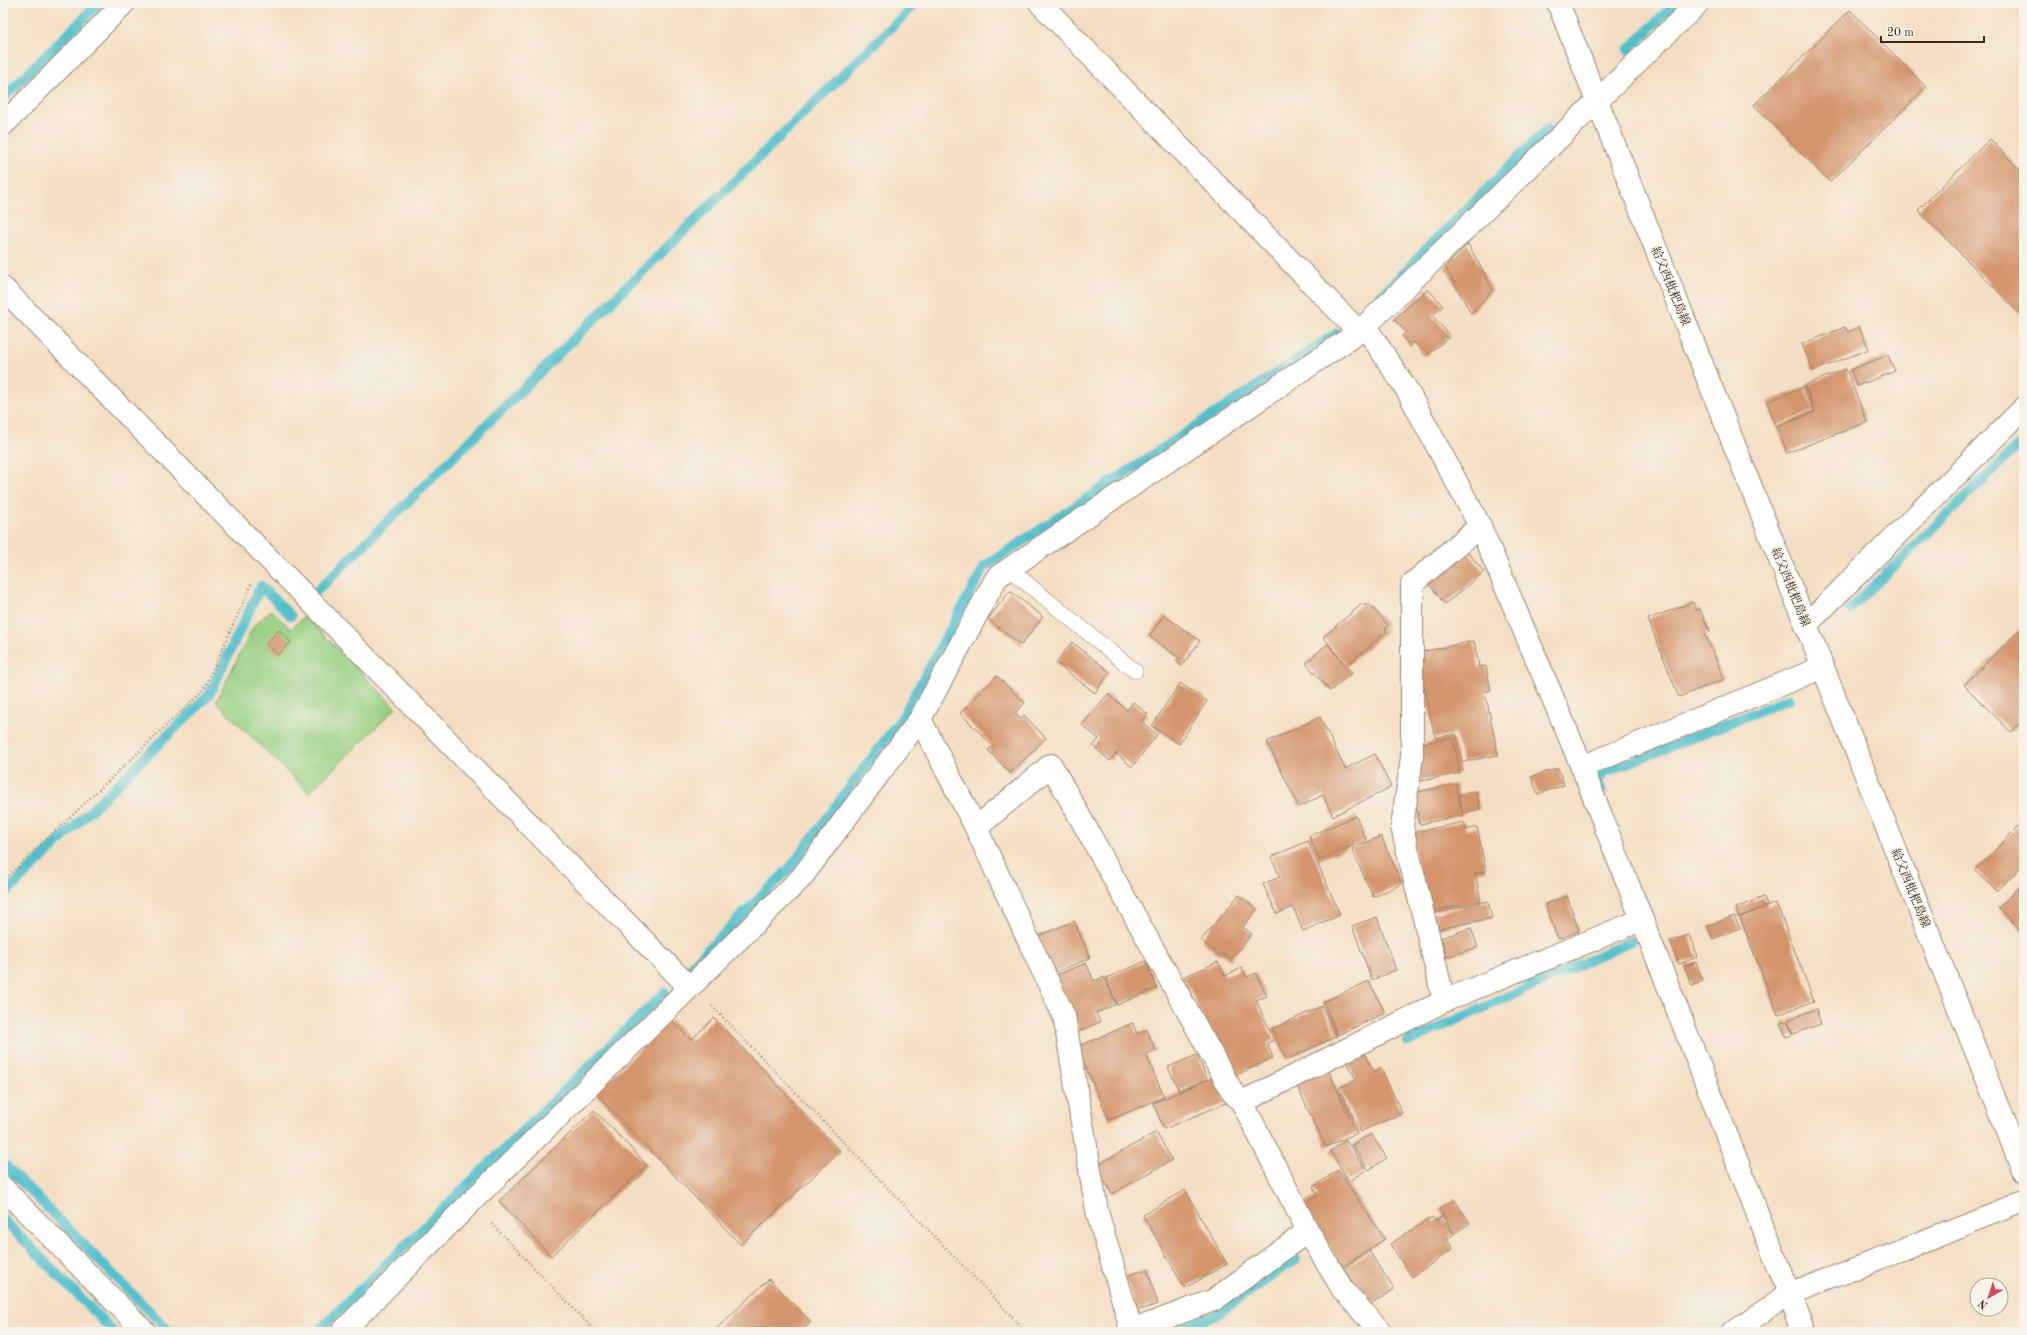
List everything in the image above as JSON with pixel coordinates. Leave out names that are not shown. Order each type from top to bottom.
[{"type":"street","points":[[3,125],[124,3]]},
{"type":"street","points":[[1040,3],[1362,329],[1407,390],[1480,526],[1582,767],[1804,1332]]},
{"type":"street","name":"給父西枇杷島線","points":[[1558,3],[2024,1172]]},
{"type":"street","points":[[342,1332],[471,1202],[801,878],[920,719],[997,577],[1362,329],[1698,3]]},
{"type":"street","points":[[3,288],[264,555],[690,986]]},
{"type":"street","points":[[1806,625],[2024,408]]},
{"type":"street","points":[[1444,1000],[1402,827],[1412,757],[1412,584],[1480,526]]},
{"type":"street","points":[[1582,767],[1823,667]]},
{"type":"street","points":[[920,719],[976,828],[1064,1016],[1096,1211],[1131,1331],[1214,1300],[1308,1231]]},
{"type":"street","points":[[976,828],[1051,765],[1233,1094],[1242,1102],[1308,1231],[1343,1290],[1381,1332]]},
{"type":"street","points":[[1242,1102],[1444,1000],[1641,920]]},
{"type":"street","points":[[3,1188],[145,1332]]},
{"type":"street","points":[[1734,1332],[1789,1294],[2024,1202]]},
{"type":"lane","points":[[1009,569],[1135,670]]},
{"type":"path","points":[[3,881],[204,690],[264,555]]},
{"type":"path","points":[[690,986],[1027,1332]]},
{"type":"path","points":[[471,1202],[596,1332]]},
{"type":"green space","points":[[271,610],[291,629],[305,616],[396,708],[309,793],[216,702],[253,627]]},
{"type":"building","points":[[1850,10],[1926,87],[1830,182],[1754,105]]},
{"type":"building","points":[[1990,139],[2024,174],[2024,318],[1918,210]]},
{"type":"building","points":[[1468,244],[1493,290],[1471,313],[1445,267]]},
{"type":"building","points":[[1428,289],[1443,306],[1432,315],[1450,336],[1426,356],[1414,342],[1410,346],[1402,336],[1406,332],[1394,319]]},
{"type":"building","points":[[1845,327],[1848,332],[1859,327],[1869,349],[1813,371],[1802,344]]},
{"type":"building","points":[[1888,355],[1895,371],[1857,386],[1850,370]]},
{"type":"building","points":[[1846,369],[1867,422],[1787,453],[1777,427],[1815,412],[1805,385]]},
{"type":"building","points":[[1804,387],[1814,411],[1776,426],[1767,402]]},
{"type":"building","points":[[1467,551],[1484,572],[1445,604],[1428,583]]},
{"type":"building","points":[[1010,591],[1043,617],[1021,645],[988,619]]},
{"type":"building","points":[[1693,602],[1696,610],[1700,609],[1710,632],[1705,634],[1724,679],[1679,697],[1648,619]]},
{"type":"building","points":[[1363,603],[1365,606],[1368,603],[1388,625],[1385,628],[1387,631],[1347,666],[1323,637]]},
{"type":"building","points":[[1164,615],[1200,641],[1182,666],[1176,661],[1179,658],[1149,636]]},
{"type":"building","points":[[279,630],[291,642],[278,655],[266,643]]},
{"type":"building","points":[[2019,630],[2024,635],[2024,719],[2011,732],[1964,685]]},
{"type":"building","points":[[1474,641],[1479,667],[1486,666],[1491,690],[1485,692],[1498,755],[1462,762],[1456,734],[1435,738],[1417,653]]},
{"type":"building","points":[[1072,642],[1110,672],[1095,693],[1056,663]]},
{"type":"building","points":[[1327,644],[1352,673],[1330,691],[1306,663]]},
{"type":"building","points":[[997,676],[1025,703],[1015,713],[1020,719],[1024,715],[1046,738],[1010,773],[988,750],[993,746],[960,713]]},
{"type":"building","points":[[1180,683],[1207,701],[1179,744],[1152,726]]},
{"type":"building","points":[[1108,694],[1127,710],[1133,702],[1148,714],[1141,721],[1157,735],[1132,767],[1116,753],[1110,761],[1093,746],[1099,739],[1082,725]]},
{"type":"building","points":[[1320,717],[1345,769],[1375,754],[1391,787],[1333,816],[1323,795],[1299,807],[1267,742]]},
{"type":"building","points":[[1453,737],[1460,773],[1421,781],[1413,746]]},
{"type":"building","points":[[1558,768],[1564,785],[1538,794],[1531,777]]},
{"type":"building","points":[[1456,784],[1463,815],[1420,824],[1413,793]]},
{"type":"building","points":[[1476,791],[1480,809],[1463,813],[1459,795]]},
{"type":"building","points":[[1356,816],[1366,840],[1319,860],[1309,836]]},
{"type":"building","points":[[1464,822],[1466,830],[1477,827],[1486,871],[1475,873],[1481,901],[1427,912],[1411,833]]},
{"type":"building","points":[[2023,822],[2024,864],[1997,891],[1975,870]]},
{"type":"building","points":[[1381,836],[1402,884],[1373,897],[1352,849]]},
{"type":"building","points":[[1308,841],[1340,915],[1303,931],[1293,907],[1277,914],[1263,884],[1280,877],[1271,857]]},
{"type":"building","points":[[2024,882],[2024,934],[1998,908]]},
{"type":"building","points":[[1239,895],[1257,909],[1243,927],[1252,934],[1230,960],[1221,953],[1219,955],[1201,940]]},
{"type":"building","points":[[1567,896],[1579,931],[1558,939],[1545,904]]},
{"type":"building","points":[[1764,897],[1767,906],[1739,917],[1736,908]]},
{"type":"building","points":[[1488,901],[1492,918],[1439,929],[1435,913]]},
{"type":"building","points":[[1776,903],[1814,1001],[1778,1015],[1740,917]]},
{"type":"building","points":[[1734,916],[1740,928],[1713,939],[1708,926]]},
{"type":"building","points":[[1377,917],[1396,970],[1372,980],[1352,926]]},
{"type":"building","points":[[1074,921],[1090,958],[1053,973],[1038,936]]},
{"type":"building","points":[[1471,928],[1478,947],[1447,957],[1441,938]]},
{"type":"building","points":[[1689,935],[1697,957],[1679,964],[1670,941]]},
{"type":"building","points":[[1146,961],[1157,988],[1117,1005],[1106,978]]},
{"type":"building","points":[[1218,962],[1225,976],[1242,968],[1246,977],[1256,973],[1267,996],[1256,1000],[1274,1040],[1267,1043],[1273,1058],[1230,1078],[1184,977]]},
{"type":"building","points":[[1696,962],[1703,981],[1692,986],[1684,966]]},
{"type":"building","points":[[1086,963],[1094,981],[1104,977],[1116,1004],[1096,1013],[1100,1022],[1078,1032],[1054,976]]},
{"type":"building","points":[[1369,981],[1385,1013],[1338,1035],[1323,1002]]},
{"type":"building","points":[[1322,1006],[1337,1036],[1286,1060],[1272,1029]]},
{"type":"building","points":[[1816,1009],[1821,1024],[1793,1034],[1788,1020]]},
{"type":"building","points":[[714,1018],[840,1151],[741,1245],[595,1093],[671,1020],[691,1040]]},
{"type":"building","points":[[1787,1021],[1792,1035],[1786,1037],[1781,1023]]},
{"type":"building","points":[[1133,1023],[1137,1034],[1147,1030],[1156,1051],[1146,1054],[1164,1097],[1109,1120],[1077,1047]]},
{"type":"building","points":[[1365,1053],[1374,1072],[1381,1068],[1402,1113],[1360,1132],[1339,1088],[1356,1080],[1347,1061]]},
{"type":"building","points":[[1197,1055],[1207,1079],[1179,1091],[1168,1067]]},
{"type":"building","points":[[1326,1065],[1357,1133],[1326,1147],[1294,1080]]},
{"type":"building","points":[[1215,1077],[1226,1103],[1164,1129],[1153,1103]]},
{"type":"building","points":[[594,1110],[647,1165],[551,1256],[499,1201]]},
{"type":"building","points":[[1156,1132],[1172,1160],[1112,1194],[1096,1166]]},
{"type":"building","points":[[1371,1134],[1387,1158],[1369,1170],[1352,1145]]},
{"type":"building","points":[[1346,1140],[1366,1170],[1349,1181],[1330,1151]]},
{"type":"building","points":[[1338,1170],[1385,1239],[1343,1266],[1302,1205],[1318,1195],[1313,1187]]},
{"type":"building","points":[[1185,1190],[1227,1264],[1185,1288],[1143,1215]]},
{"type":"building","points":[[1454,1199],[1470,1223],[1455,1233],[1439,1209]]},
{"type":"building","points":[[1442,1216],[1454,1234],[1447,1239],[1453,1249],[1412,1277],[1390,1244],[1432,1217],[1435,1221]]},
{"type":"building","points":[[1369,1251],[1394,1289],[1368,1306],[1343,1268]]},
{"type":"building","points":[[1147,1269],[1158,1304],[1136,1311],[1126,1276]]},
{"type":"building","points":[[769,1279],[811,1322],[801,1332],[713,1332]]},
{"type":"waterway","points":[[3,98],[99,3]]},
{"type":"waterway","points":[[317,591],[916,3]]},
{"type":"waterway","points":[[1628,50],[1676,3]]},
{"type":"waterway","points":[[1372,304],[1547,129]]},
{"type":"waterway","points":[[691,966],[790,868],[903,716],[985,566],[1337,333]]},
{"type":"waterway","points":[[1850,609],[2024,440]]},
{"type":"waterway","points":[[3,896],[209,695],[261,586],[291,616]]},
{"type":"waterway","points":[[1602,791],[1598,782],[1603,773],[1789,699]]},
{"type":"waterway","points":[[1408,1042],[1631,941]]},
{"type":"waterway","points":[[317,1332],[665,992]]},
{"type":"waterway","points":[[3,1163],[170,1332]]},
{"type":"waterway","points":[[3,1219],[114,1332]]},
{"type":"waterway","points":[[1172,1332],[1216,1315],[1296,1259]]}]
